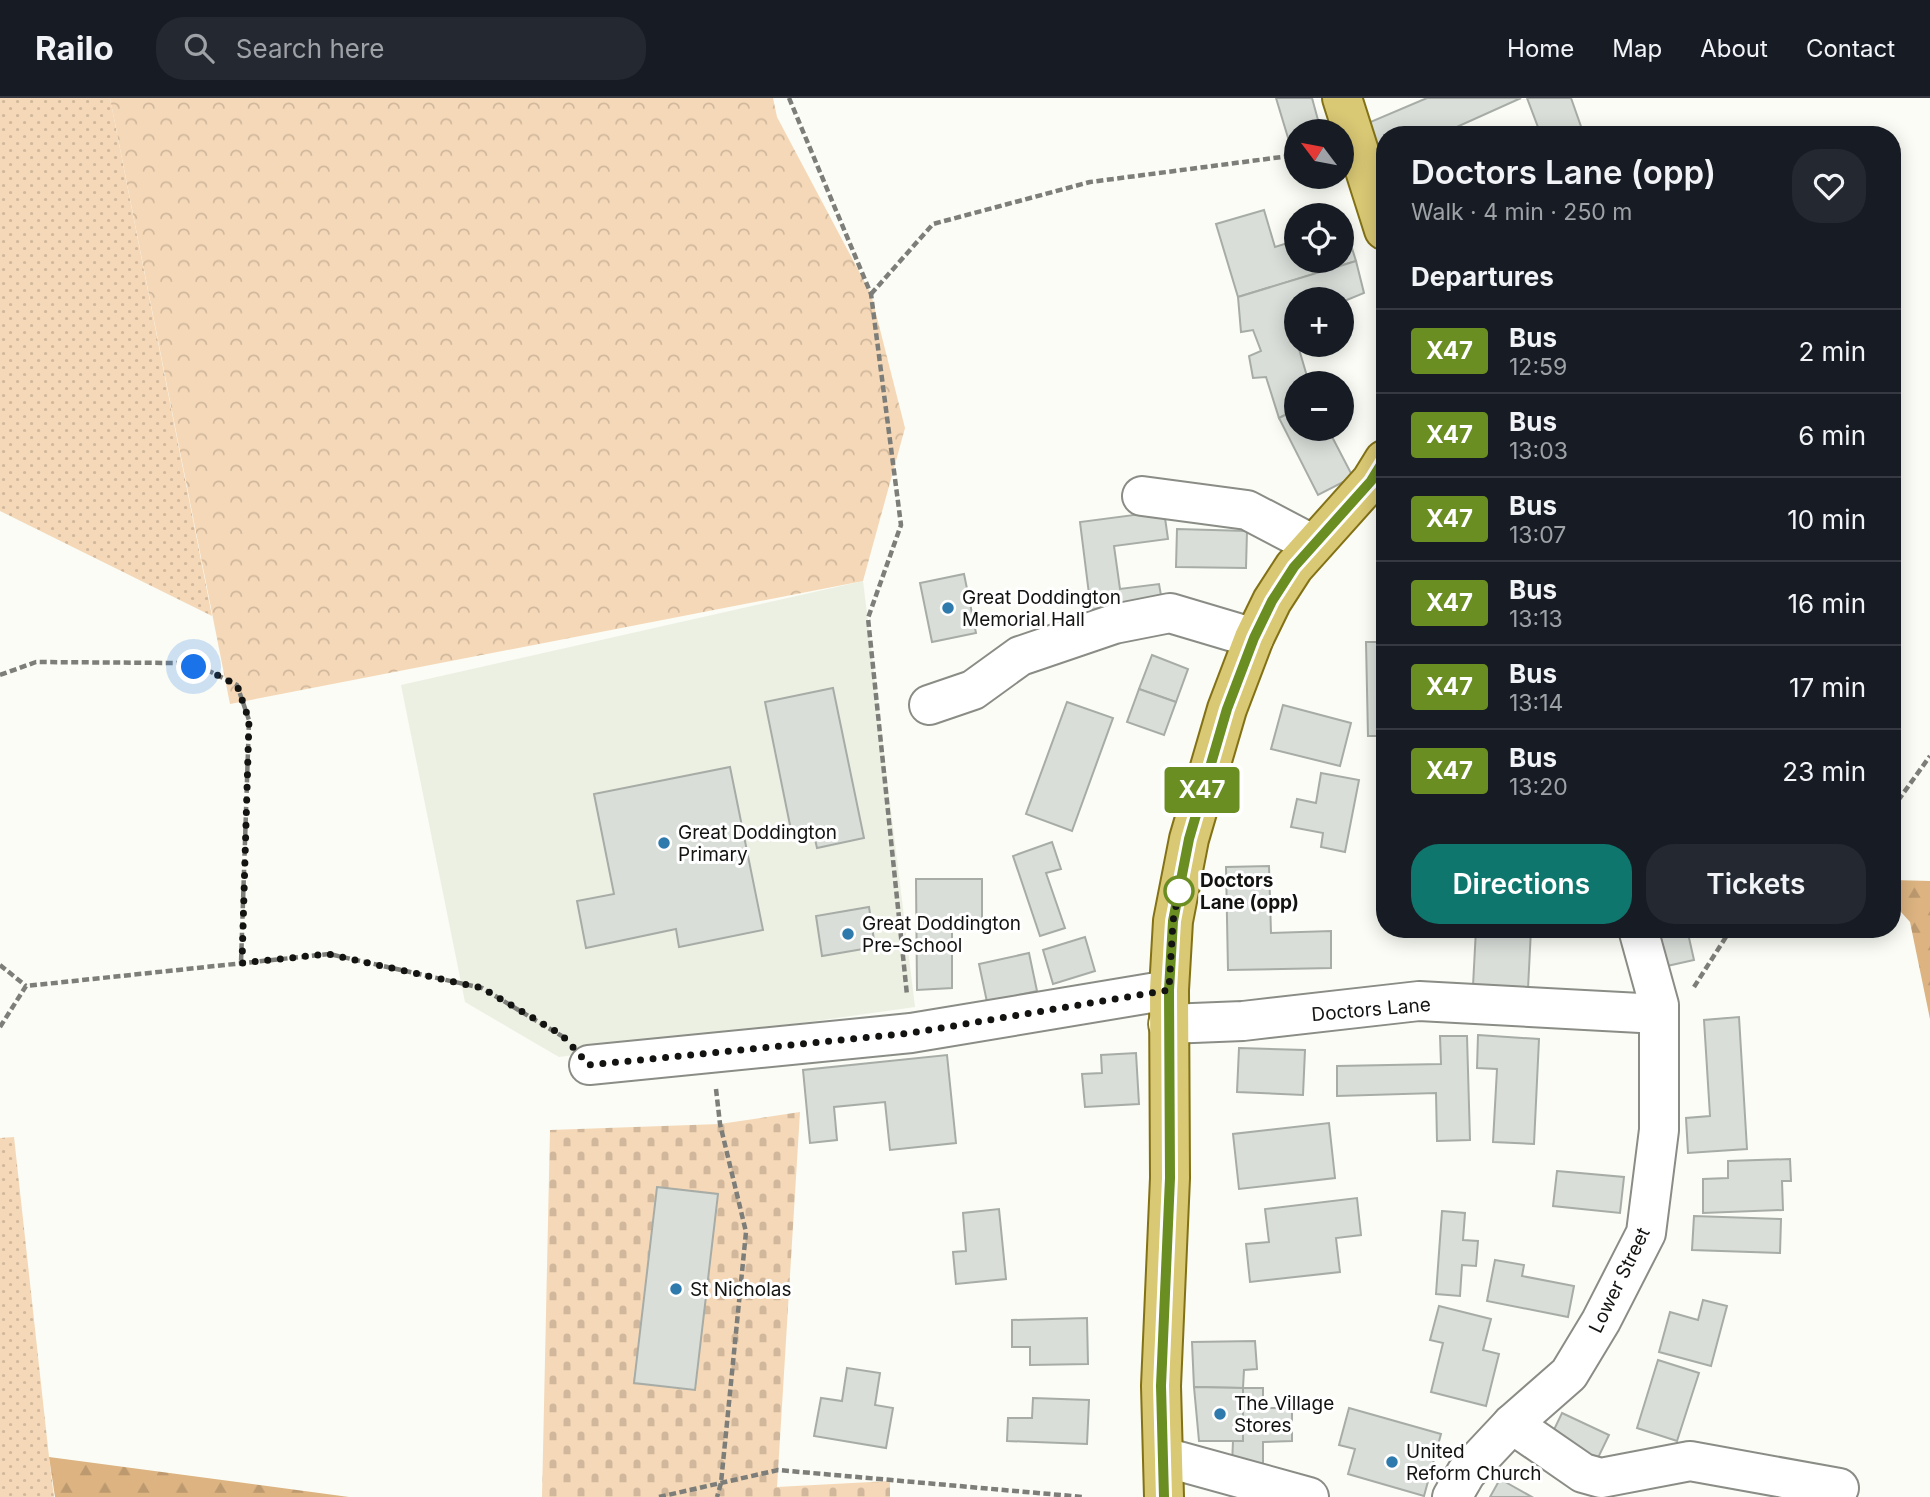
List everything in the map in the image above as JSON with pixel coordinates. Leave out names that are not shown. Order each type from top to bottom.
[{"type":"main road","points":[[1342,98],[1376,205]]},
{"type":"main road","points":[[1164,1497],[1161,1386],[1169,1191],[1168,1007],[1173,921],[1189,839],[1227,709],[1254,638],[1272,601],[1312,544],[1376,473]]},
{"type":"street","points":[[1142,496],[1247,510],[1312,544]]},
{"type":"street","points":[[929,705],[973,690],[1020,656],[1114,624],[1170,613],[1254,638]]},
{"type":"street","name":"Lower Street","points":[[1452,1497],[1466,1473],[1512,1424],[1569,1374],[1601,1321],[1646,1233],[1659,1130],[1659,1009],[1640,938]]},
{"type":"street","name":"Doctors Lane","points":[[589,1065],[1168,1007],[1243,1021],[1419,1002],[1659,1009]]},
{"type":"street","points":[[1512,1424],[1583,1474],[1601,1478],[1639,1484],[1690,1461],[1839,1488]]},
{"type":"street","points":[[1164,1457],[1308,1497]]},
{"type":"path","points":[[789,98],[871,294],[901,525],[868,618],[911,1033]]},
{"type":"path","points":[[871,294],[933,224],[1090,182],[1284,157]]},
{"type":"path","points":[[0,676],[36,662],[179,663],[209,671],[237,685],[249,720],[242,963]]},
{"type":"path","points":[[1901,796],[1930,756]]},
{"type":"path","points":[[1659,1009],[1680,1003],[1703,976],[1726,938]]},
{"type":"path","points":[[0,965],[26,986],[328,954],[482,988],[562,1035],[589,1065]]},
{"type":"path","points":[[0,1027],[26,986]]},
{"type":"path","points":[[712,1053],[720,1125],[746,1232],[721,1483],[717,1497]]},
{"type":"path","points":[[659,1497],[778,1470],[1083,1497]]},
{"type":"shaded area","name":"Great Doddington Primary","points":[[863,581],[915,1007],[559,1057],[465,1002],[401,685]]},
{"type":"green space","points":[[0,98],[110,98],[212,616],[0,511]]},
{"type":"green space","points":[[110,98],[773,98],[777,117],[871,294],[905,428],[863,581],[230,704]]},
{"type":"green space","points":[[1901,880],[1930,881],[1930,1019],[1910,922],[1901,912]]},
{"type":"green space","points":[[800,1112],[777,1487],[890,1481],[890,1497],[542,1497],[550,1130],[720,1124]]},
{"type":"green space","points":[[14,1137],[54,1497],[0,1497],[0,1138]]},
{"type":"green space","points":[[49,1457],[349,1497],[55,1497]]},
{"type":"building","points":[[1276,98],[1312,98],[1318,119],[1284,119],[1284,124]]},
{"type":"building","points":[[1427,98],[1521,98],[1459,126],[1376,126],[1376,157],[1368,123]]},
{"type":"building","points":[[1527,98],[1571,98],[1581,126],[1538,126]]},
{"type":"building","points":[[1264,210],[1275,247],[1284,244],[1284,273],[1317,273],[1238,297],[1216,224]]},
{"type":"building","points":[[1354,262],[1364,293],[1354,297],[1354,287],[1284,287],[1284,357],[1301,357],[1305,371],[1284,371],[1284,416],[1279,418],[1266,377],[1253,378],[1249,356],[1261,351],[1253,330],[1241,332],[1238,297],[1317,273],[1354,273]]},
{"type":"building","points":[[1284,416],[1284,428],[1279,418]]},
{"type":"building","points":[[1291,441],[1334,441],[1353,477],[1318,495]]},
{"type":"building","points":[[1164,511],[1168,539],[1114,546],[1120,589],[1159,584],[1162,601],[1091,610],[1080,522]]},
{"type":"building","points":[[1177,529],[1247,531],[1246,568],[1176,567]]},
{"type":"building","name":"Great Doddington Memorial Hall","points":[[964,574],[976,633],[932,642],[920,583]]},
{"type":"building","points":[[1366,642],[1376,642],[1376,736],[1368,736]]},
{"type":"building","points":[[1152,655],[1188,669],[1176,702],[1139,689]]},
{"type":"building","points":[[833,688],[864,838],[817,848],[812,826],[791,830],[765,702]]},
{"type":"building","points":[[1139,689],[1176,702],[1164,735],[1127,722]]},
{"type":"building","points":[[1067,702],[1113,718],[1072,831],[1026,814]]},
{"type":"building","points":[[1283,705],[1351,723],[1340,766],[1271,749]]},
{"type":"building","points":[[730,767],[763,930],[679,947],[676,929],[586,948],[577,901],[614,894],[594,794]]},
{"type":"building","points":[[1321,773],[1359,780],[1345,852],[1321,847],[1323,833],[1291,827],[1297,799],[1316,803]]},
{"type":"building","points":[[1052,842],[1061,869],[1046,873],[1065,928],[1040,936],[1013,856]]},
{"type":"building","points":[[1269,866],[1271,933],[1331,931],[1331,968],[1228,970],[1226,867]]},
{"type":"building","points":[[916,879],[982,879],[982,921],[952,921],[952,988],[917,990]]},
{"type":"building","points":[[869,907],[875,947],[822,956],[816,916]]},
{"type":"building","points":[[1085,937],[1095,971],[1053,984],[1043,950]]},
{"type":"building","points":[[1476,938],[1531,938],[1528,989],[1473,986]]},
{"type":"building","points":[[1661,938],[1689,938],[1694,960],[1667,966]]},
{"type":"building","points":[[1029,953],[1037,991],[987,1002],[979,964]]},
{"type":"building","points":[[1739,1017],[1747,1149],[1688,1153],[1686,1118],[1710,1116],[1704,1020]]},
{"type":"building","points":[[1478,1035],[1539,1039],[1534,1144],[1493,1142],[1497,1069],[1477,1068]]},
{"type":"building","points":[[1440,1036],[1467,1036],[1470,1140],[1437,1141],[1436,1093],[1337,1096],[1337,1066],[1441,1064]]},
{"type":"building","points":[[1239,1048],[1305,1050],[1303,1095],[1237,1092]]},
{"type":"building","points":[[1136,1053],[1139,1104],[1085,1107],[1082,1074],[1102,1073],[1101,1055]]},
{"type":"building","points":[[947,1055],[956,1143],[890,1150],[885,1102],[834,1107],[837,1140],[810,1143],[803,1070]]},
{"type":"building","points":[[1329,1123],[1335,1178],[1239,1189],[1233,1134]]},
{"type":"building","points":[[1790,1159],[1791,1181],[1782,1181],[1783,1210],[1703,1213],[1703,1179],[1728,1178],[1728,1161]]},
{"type":"building","points":[[1557,1171],[1624,1177],[1620,1213],[1553,1206]]},
{"type":"building","name":"St Nicholas","points":[[657,1187],[718,1194],[695,1390],[634,1383]]},
{"type":"building","points":[[1357,1198],[1361,1235],[1336,1238],[1340,1272],[1250,1282],[1246,1244],[1269,1242],[1265,1209]]},
{"type":"building","points":[[999,1209],[1006,1279],[956,1284],[953,1252],[966,1251],[963,1213]]},
{"type":"building","points":[[1442,1211],[1465,1213],[1463,1240],[1478,1241],[1476,1266],[1462,1265],[1460,1296],[1436,1294]]},
{"type":"building","points":[[1694,1216],[1781,1219],[1780,1253],[1692,1250]]},
{"type":"building","points":[[1495,1260],[1524,1265],[1522,1276],[1574,1286],[1568,1317],[1487,1301]]},
{"type":"building","points":[[1703,1300],[1727,1306],[1711,1366],[1659,1352],[1670,1312],[1698,1320]]},
{"type":"building","points":[[1439,1306],[1491,1319],[1483,1350],[1499,1354],[1486,1406],[1431,1392],[1443,1343],[1430,1340]]},
{"type":"building","points":[[1087,1318],[1088,1364],[1030,1365],[1030,1347],[1012,1347],[1012,1320]]},
{"type":"building","points":[[1255,1341],[1257,1369],[1244,1370],[1243,1388],[1194,1387],[1192,1342]]},
{"type":"building","points":[[1658,1360],[1699,1373],[1677,1441],[1637,1428]]},
{"type":"building","points":[[847,1368],[880,1373],[875,1405],[893,1408],[886,1448],[814,1436],[821,1398],[842,1401]]},
{"type":"building","name":"The Village Stores","points":[[1194,1387],[1243,1388],[1243,1441],[1199,1441]]},
{"type":"building","points":[[1243,1388],[1263,1388],[1263,1408],[1292,1408],[1292,1441],[1263,1442],[1263,1464],[1232,1465],[1233,1441],[1243,1441]]},
{"type":"building","points":[[1033,1398],[1089,1400],[1087,1444],[1007,1441],[1008,1418],[1032,1418]]},
{"type":"building","name":"United Reform Church","points":[[1349,1408],[1441,1434],[1424,1496],[1348,1474],[1355,1449],[1339,1445]]},
{"type":"building","points":[[1562,1413],[1609,1435],[1596,1462],[1549,1440]]},
{"type":"building","points":[[1500,1479],[1532,1497],[1490,1497]]},
{"type":"bus line","name":"X47","points":[[1164,1497],[1161,1386],[1170,1178],[1169,990],[1173,921],[1189,839],[1227,709],[1254,638],[1272,601],[1312,544],[1376,473]]},
{"type":"place","name":"Great Doddington Memorial Hall","points":[[948,608]]},
{"type":"place","name":"Great Doddington Primary","points":[[664,843]]},
{"type":"place","name":"Doctors Lane (opp)","points":[[1179,891]]},
{"type":"place","name":"Great Doddington Pre-School","points":[[848,934]]},
{"type":"place","name":"St Nicholas","points":[[676,1289]]},
{"type":"place","name":"The Village Stores","points":[[1220,1414]]},
{"type":"place","name":"United Reform Church","points":[[1392,1462]]},
{"type":"route","points":[[194,667],[209,671],[237,685],[249,720],[242,963],[328,954],[482,988],[562,1035],[589,1065],[911,1033],[1169,990],[1173,921],[1179,891]]}]
